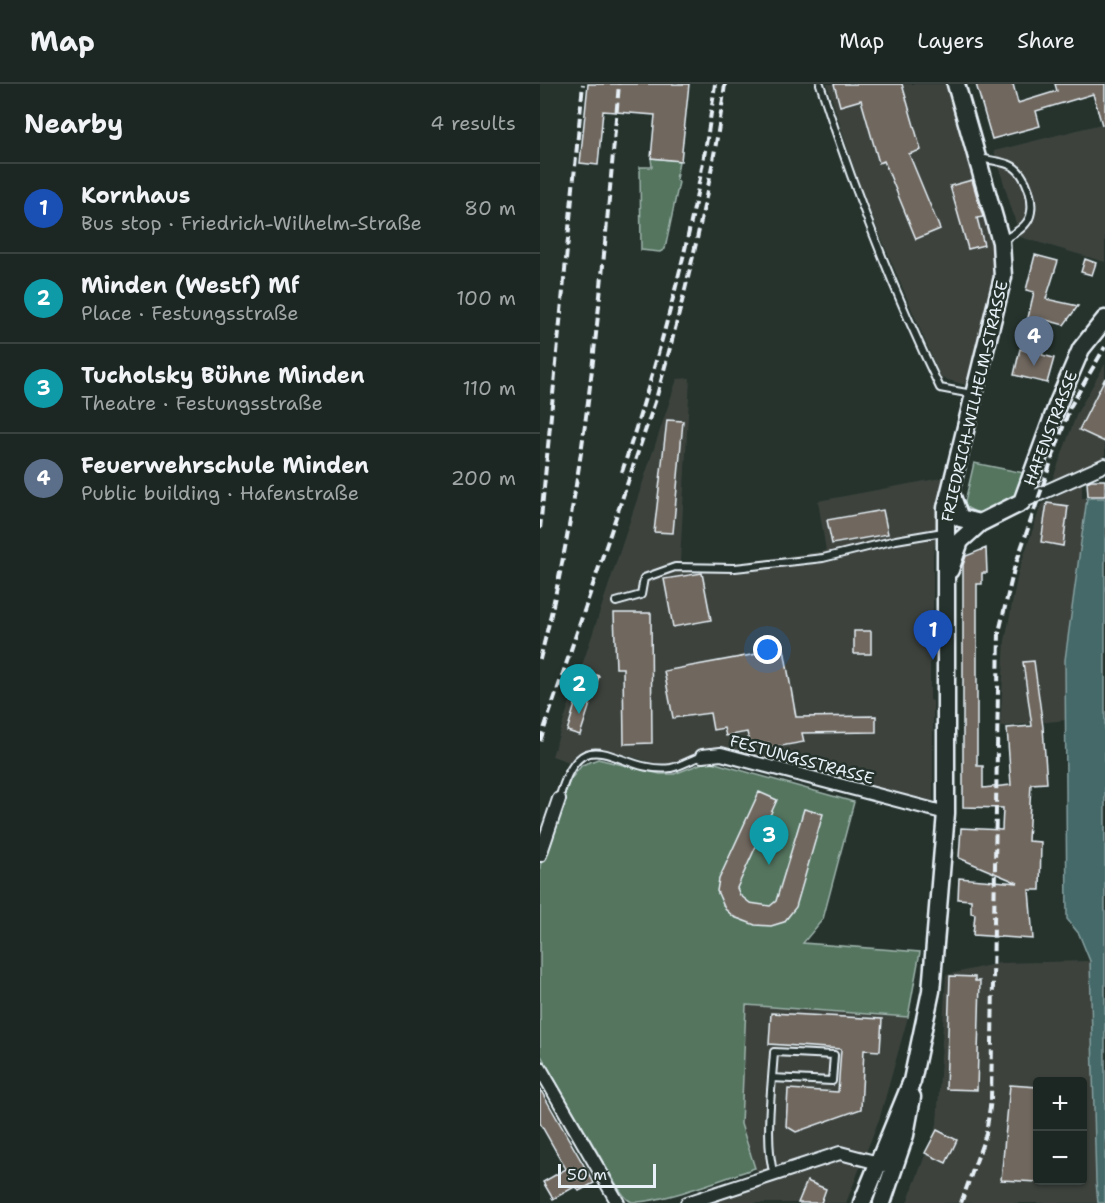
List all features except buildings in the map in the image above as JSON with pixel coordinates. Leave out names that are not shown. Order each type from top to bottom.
[{"type":"main road","name":"FRIEDRICH-WILHELM-STRASSE","points":[[882,1203],[896,1168],[907,1125],[912,1081],[931,991],[946,813],[947,580],[944,532],[946,508],[1004,277],[1001,242],[956,84]]},
{"type":"main road","name":"HAFENSTRASSE","points":[[947,580],[960,541],[980,523],[1022,502],[1058,403],[1081,349],[1105,319]]},
{"type":"main road","points":[[951,493],[960,518],[980,523]]},
{"type":"main road","name":"FRIEDRICH-WILHELM-STRASSE","points":[[862,1203],[912,1081]]},
{"type":"street","points":[[1022,502],[1105,465]]},
{"type":"street","name":"FESTUNGSSTRASSE","points":[[702,756],[721,754],[946,813]]},
{"type":"street","name":"FESTUNGSSTRASSE","points":[[540,855],[559,799]]},
{"type":"street","points":[[540,1068],[618,1203]]},
{"type":"street","points":[[687,1203],[721,1198],[774,1174],[840,1154],[896,1168]]},
{"type":"lane","points":[[820,84],[859,200],[918,343],[940,388],[975,395]]},
{"type":"lane","points":[[977,158],[1010,165],[1026,183],[1032,208],[1029,219],[1022,228],[1001,242]]},
{"type":"lane","points":[[616,602],[641,595],[644,578],[675,567],[735,568],[823,558],[896,540],[944,532]]},
{"type":"lane","name":"FESTUNGSSTRASSE","points":[[559,799],[572,764],[591,753],[601,752],[653,767],[672,768],[702,756]]},
{"type":"lane","points":[[772,1078],[832,1081],[834,1055],[774,1052],[772,1078],[769,1161],[774,1174]]},
{"type":"shaded area","points":[[827,84],[953,84],[999,255],[973,387],[941,378],[862,193]]},
{"type":"shaded area","points":[[1105,123],[1105,262],[1020,237],[994,151]]},
{"type":"shaded area","points":[[1105,364],[1105,459],[1052,481],[1077,413]]},
{"type":"shaded area","points":[[690,378],[680,562],[720,565],[826,551],[818,501],[946,477],[933,554],[933,647],[930,648],[930,700],[933,701],[933,801],[710,749],[671,764],[653,763],[602,748],[579,754],[569,762],[552,756],[677,379]]},
{"type":"shaded area","points":[[1082,482],[1082,498],[1087,498],[1065,660],[1066,720],[1000,727],[1005,641],[1018,573],[1041,505]]},
{"type":"shaded area","points":[[1090,961],[1098,1203],[907,1203],[937,1124],[946,975],[999,963]]},
{"type":"shaded area","points":[[746,1005],[908,1017],[880,1117],[846,1203],[708,1203],[761,1186],[741,1124]]},
{"type":"green space","points":[[651,158],[679,161],[676,180],[679,182],[665,249],[660,252],[641,250],[640,167],[652,167]]},
{"type":"green space","points":[[974,463],[1024,473],[1015,495],[979,514],[964,506]]},
{"type":"green space","points":[[598,759],[660,774],[674,774],[708,761],[854,802],[823,919],[803,943],[920,952],[908,1017],[746,1005],[741,1124],[755,1168],[694,1189],[644,1201],[632,1202],[619,1189],[540,1054],[540,866],[570,780],[582,765]]},
{"type":"water","points":[[1087,498],[1105,498],[1105,1203],[1098,1203],[1096,1182],[1090,961],[1079,934],[1067,919],[1065,660]]},
{"type":"railway","points":[[540,529],[583,84]]},
{"type":"railway","points":[[540,659],[571,517],[592,373],[619,84]]},
{"type":"railway","points":[[622,472],[678,280],[699,183],[715,84]]},
{"type":"railway","points":[[540,741],[656,399],[696,243],[725,84]]},
{"type":"railway","points":[[961,1203],[986,1134],[991,1100],[999,632],[1014,569],[1070,407],[1105,347]]},
{"type":"place","name":"Feuerwehrschule Minden","points":[[1034,366]]},
{"type":"place","name":"Kornhaus","points":[[933,660]]},
{"type":"place","name":"Minden (Westf) Mf","points":[[579,714]]},
{"type":"place","name":"Tucholsky Bühne Minden","points":[[769,865]]}]
